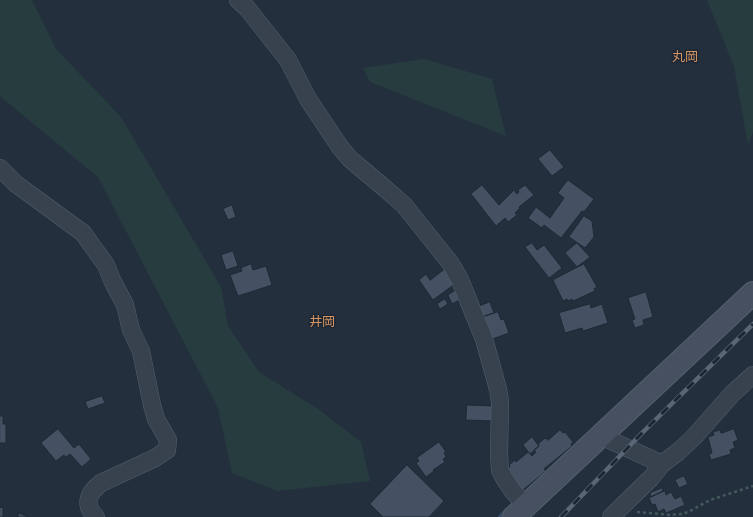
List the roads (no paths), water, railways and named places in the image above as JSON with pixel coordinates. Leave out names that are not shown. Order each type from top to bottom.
[{"type":"street","points":[[238,0],[247,8],[288,60],[308,99],[340,147],[350,159],[382,184],[404,205],[451,264],[460,280],[484,339],[498,389],[500,402],[500,470],[512,490],[520,511],[753,293]]},
{"type":"street","points":[[0,168],[16,184],[83,233],[106,265],[125,305],[131,330],[141,351],[156,419],[168,440],[167,450],[163,453],[101,483],[94,489],[88,500],[88,506],[96,517]]},
{"type":"street","points":[[615,513],[651,478],[662,464],[694,437],[733,394],[753,375]]},
{"type":"street","points":[[600,436],[662,464]]},
{"type":"waterway","points":[[500,517],[507,510]]},
{"type":"railway","points":[[561,517],[643,432],[753,324]]},
{"type":"district","name":"丸岡","points":[[685,57]]},
{"type":"district","name":"井岡","points":[[322,322]]}]
